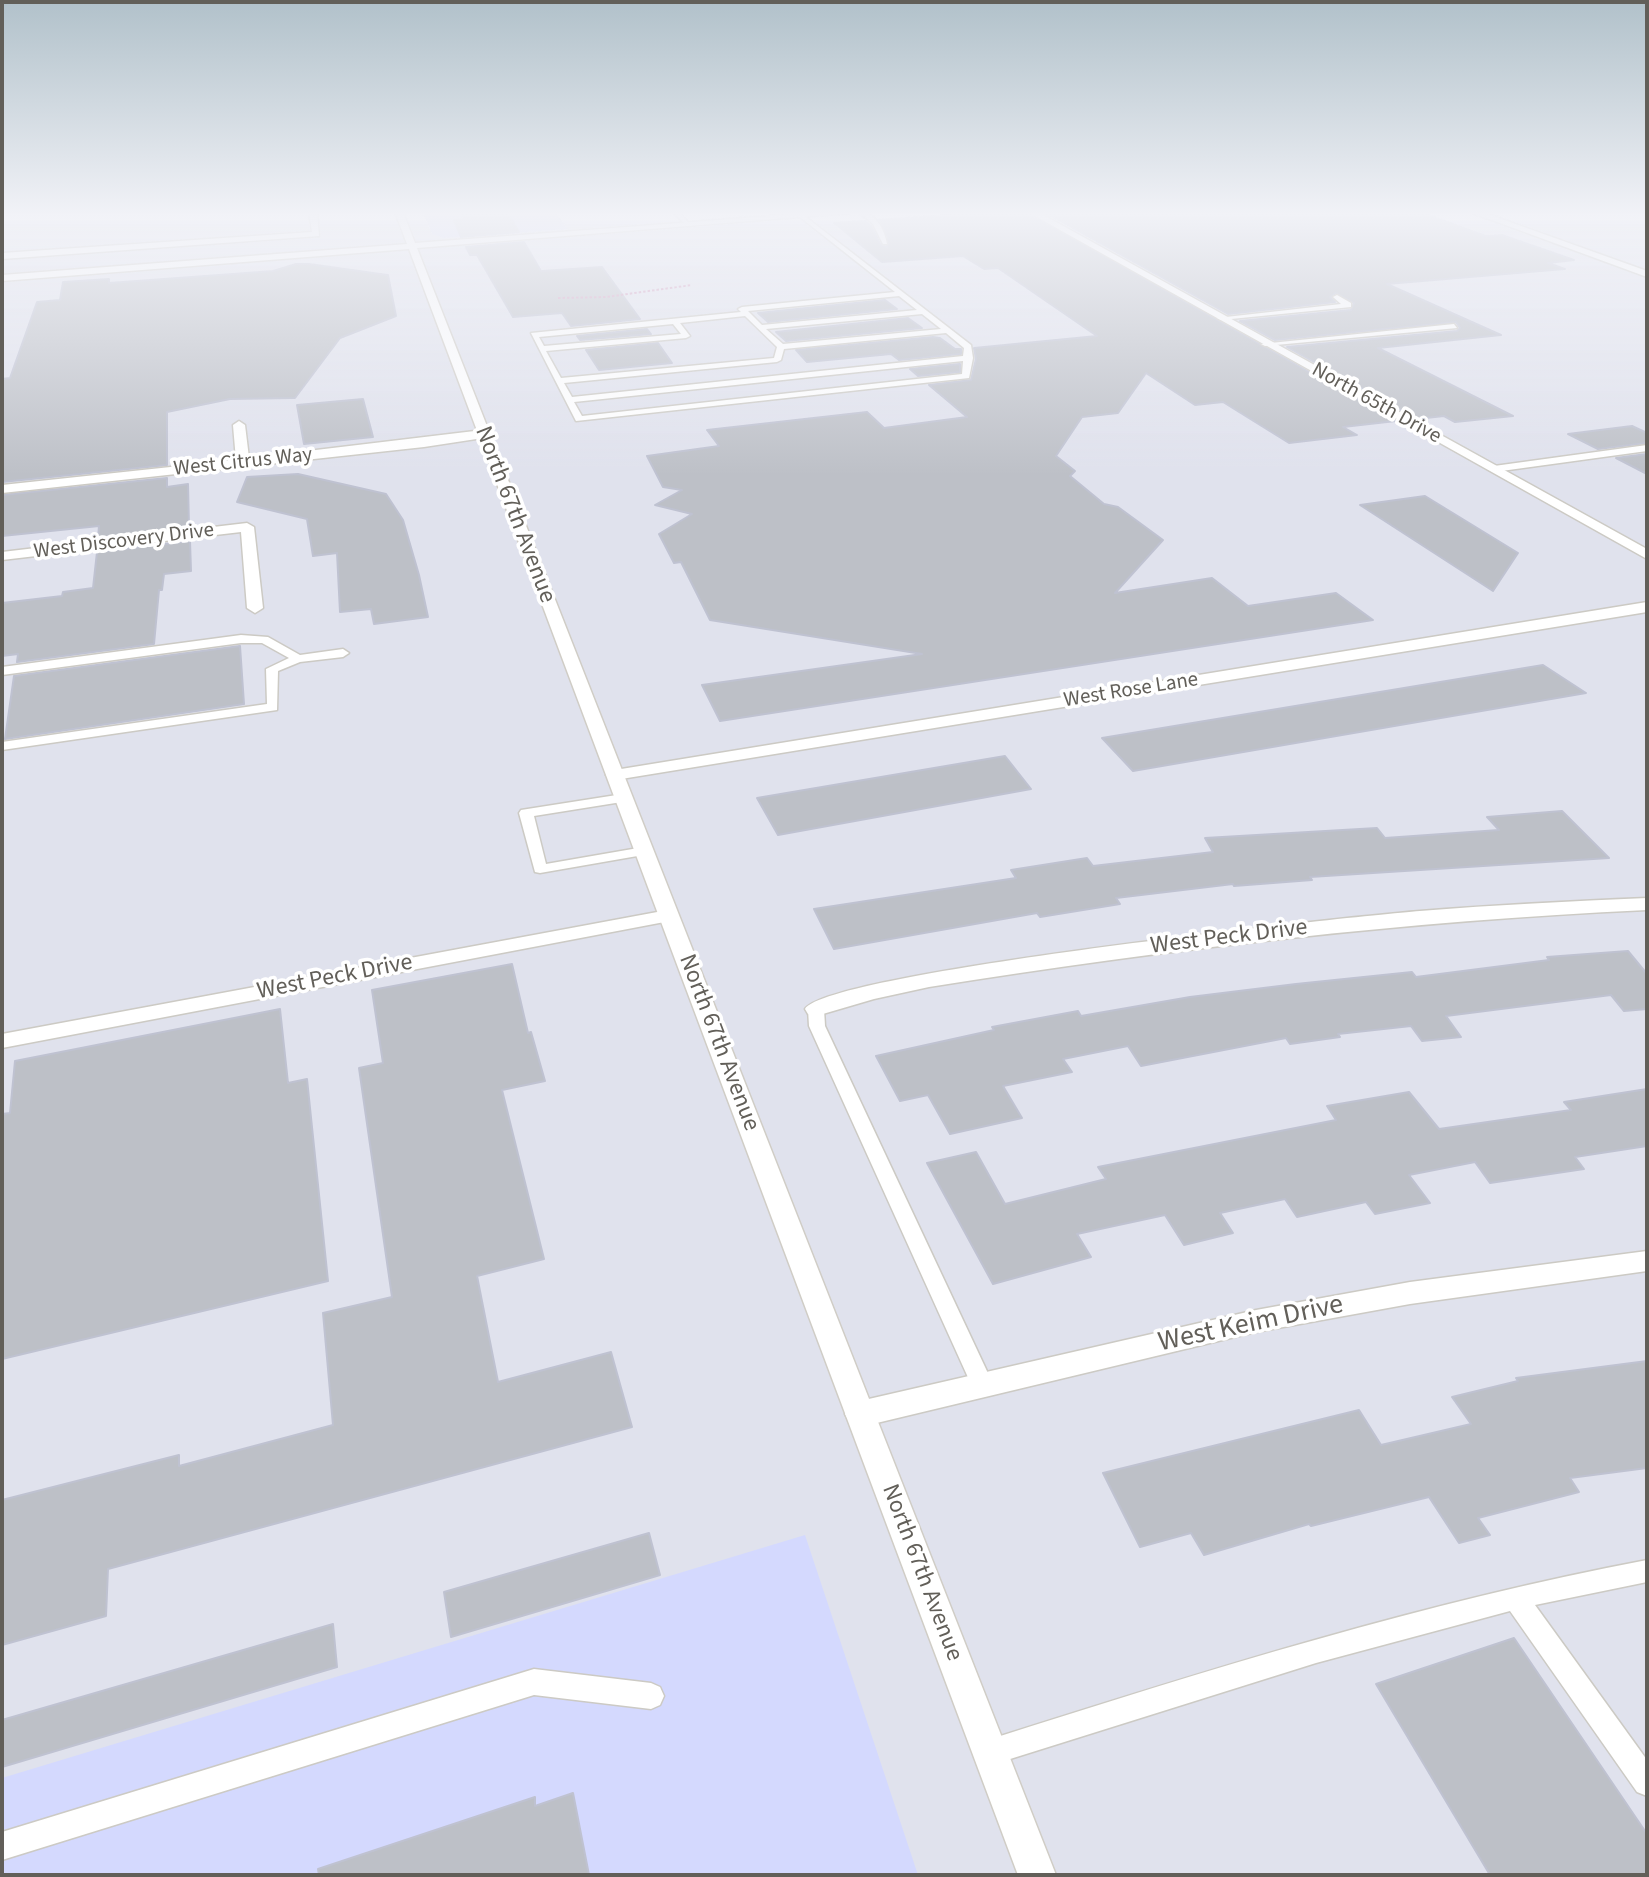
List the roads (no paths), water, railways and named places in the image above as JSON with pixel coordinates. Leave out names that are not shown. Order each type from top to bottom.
[{"type":"street","name":"North 67th Avenue","points":[[432,300],[1037,1875]]},
{"type":"street","name":"North 65th Drive","points":[[1188,300],[1647,555]]},
{"type":"street","points":[[239,425],[243,463]]},
{"type":"street","name":"West Citrus Way","points":[[2,489],[424,443],[483,434]]},
{"type":"street","name":"West Discovery Drive","points":[[2,556],[247,527],[255,608]]},
{"type":"street","name":"West Rose Lane","points":[[615,775],[1647,607]]},
{"type":"street","name":"West Peck Drive","points":[[816,1009],[846,998],[905,986],[1154,946],[1436,917],[1647,904]]},
{"type":"street","name":"West Peck Drive","points":[[2,1041],[668,916]]},
{"type":"street","name":"West Keim Drive","points":[[860,1414],[1256,1321],[1384,1297],[1647,1261]]},
{"type":"lane","points":[[842,300],[742,309],[781,347],[948,331]]},
{"type":"lane","points":[[748,314],[534,335],[579,419],[966,376],[968,346],[908,300]]},
{"type":"lane","points":[[1221,318],[1348,305],[1341,300]]},
{"type":"lane","points":[[760,327],[923,312]]},
{"type":"lane","points":[[542,349],[686,336],[674,320]]},
{"type":"lane","points":[[1265,344],[1454,326]]},
{"type":"lane","points":[[777,360],[781,347]]},
{"type":"lane","points":[[569,400],[969,358]]},
{"type":"lane","points":[[559,381],[777,360],[811,393]]},
{"type":"lane","points":[[1494,469],[1647,448]]},
{"type":"lane","points":[[2,671],[241,639],[264,639],[298,659]]},
{"type":"lane","points":[[2,746],[273,707],[272,669],[298,659],[343,653]]},
{"type":"lane","points":[[623,798],[526,813],[540,869],[644,851]]},
{"type":"lane","points":[[816,1009],[817,1026],[982,1384]]},
{"type":"lane","points":[[990,1752],[1336,1643],[1516,1597],[1647,1572]]},
{"type":"lane","points":[[1516,1597],[1647,1782]]},
{"type":"lane","points":[[2,1846],[534,1682],[651,1696]]}]
